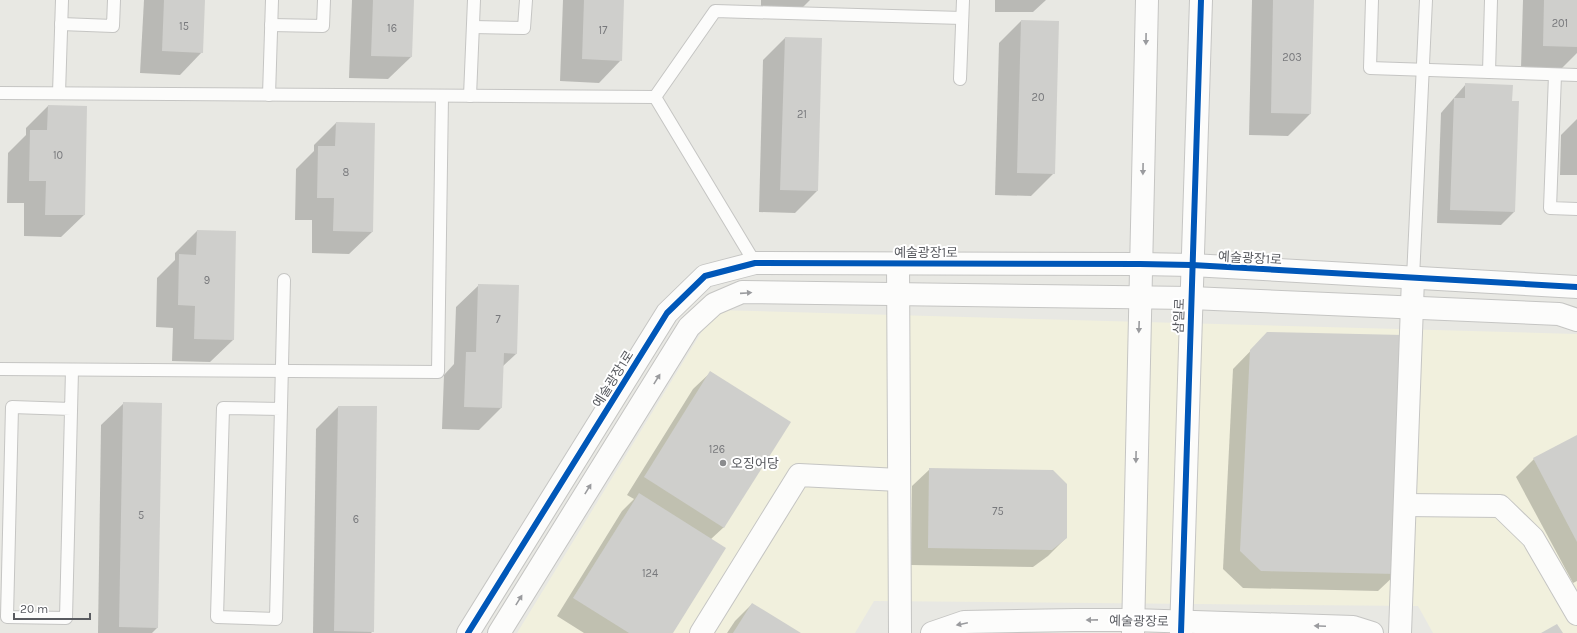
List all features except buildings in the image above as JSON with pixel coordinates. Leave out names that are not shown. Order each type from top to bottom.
[{"type":"street","points":[[1133,626],[1147,0]]},
{"type":"street","name":"삼일로","points":[[1182,627],[1201,0]]},
{"type":"street","name":"예술광장1로","points":[[468,633],[667,313],[706,276],[755,263],[1140,264],[1192,265],[1577,287]]},
{"type":"street","points":[[898,263],[900,633]]},
{"type":"street","points":[[1400,633],[1413,278]]},
{"type":"street","points":[[499,633],[689,327],[714,304],[742,292],[1191,298],[1559,314],[1577,320]]},
{"type":"street","points":[[701,633],[799,475],[899,480]]},
{"type":"street","points":[[1405,505],[1500,506],[1533,538],[1577,614]]},
{"type":"street","name":"예술광장로","points":[[932,633],[964,622],[1182,627],[1353,627],[1372,633]]},
{"type":"lane","points":[[59,93],[62,0]]},
{"type":"lane","points":[[62,24],[113,26],[114,0]]},
{"type":"lane","points":[[269,95],[272,0]]},
{"type":"lane","points":[[271,24],[323,26],[324,0]]},
{"type":"lane","points":[[470,96],[474,0]]},
{"type":"lane","points":[[473,27],[524,28],[526,0]]},
{"type":"lane","points":[[960,79],[963,0]]},
{"type":"lane","points":[[1372,0],[1370,68],[1577,75]]},
{"type":"lane","points":[[1413,278],[1426,0]]},
{"type":"lane","points":[[1489,72],[1491,0]]},
{"type":"lane","points":[[655,97],[715,11],[725,6],[962,18]]},
{"type":"lane","points":[[1555,75],[1550,208],[1577,209]]},
{"type":"lane","points":[[0,93],[655,97]]},
{"type":"lane","points":[[0,369],[438,372],[442,96]]},
{"type":"lane","points":[[655,97],[755,263]]},
{"type":"lane","points":[[282,409],[223,408],[217,618],[276,619],[282,409],[284,280]]},
{"type":"lane","points":[[71,409],[12,407],[7,617],[66,618],[72,370]]},
{"type":"shaded area","points":[[715,310],[1577,334],[1577,633],[1433,633],[1418,606],[874,601],[855,633],[517,633]]},
{"type":"cycle path","points":[[1181,633],[1201,0]]},
{"type":"cycle path","points":[[468,633],[667,313],[705,276],[755,263],[1140,264],[1192,265],[1577,287]]},
{"type":"place","name":"오징어당","points":[[723,463]]}]
